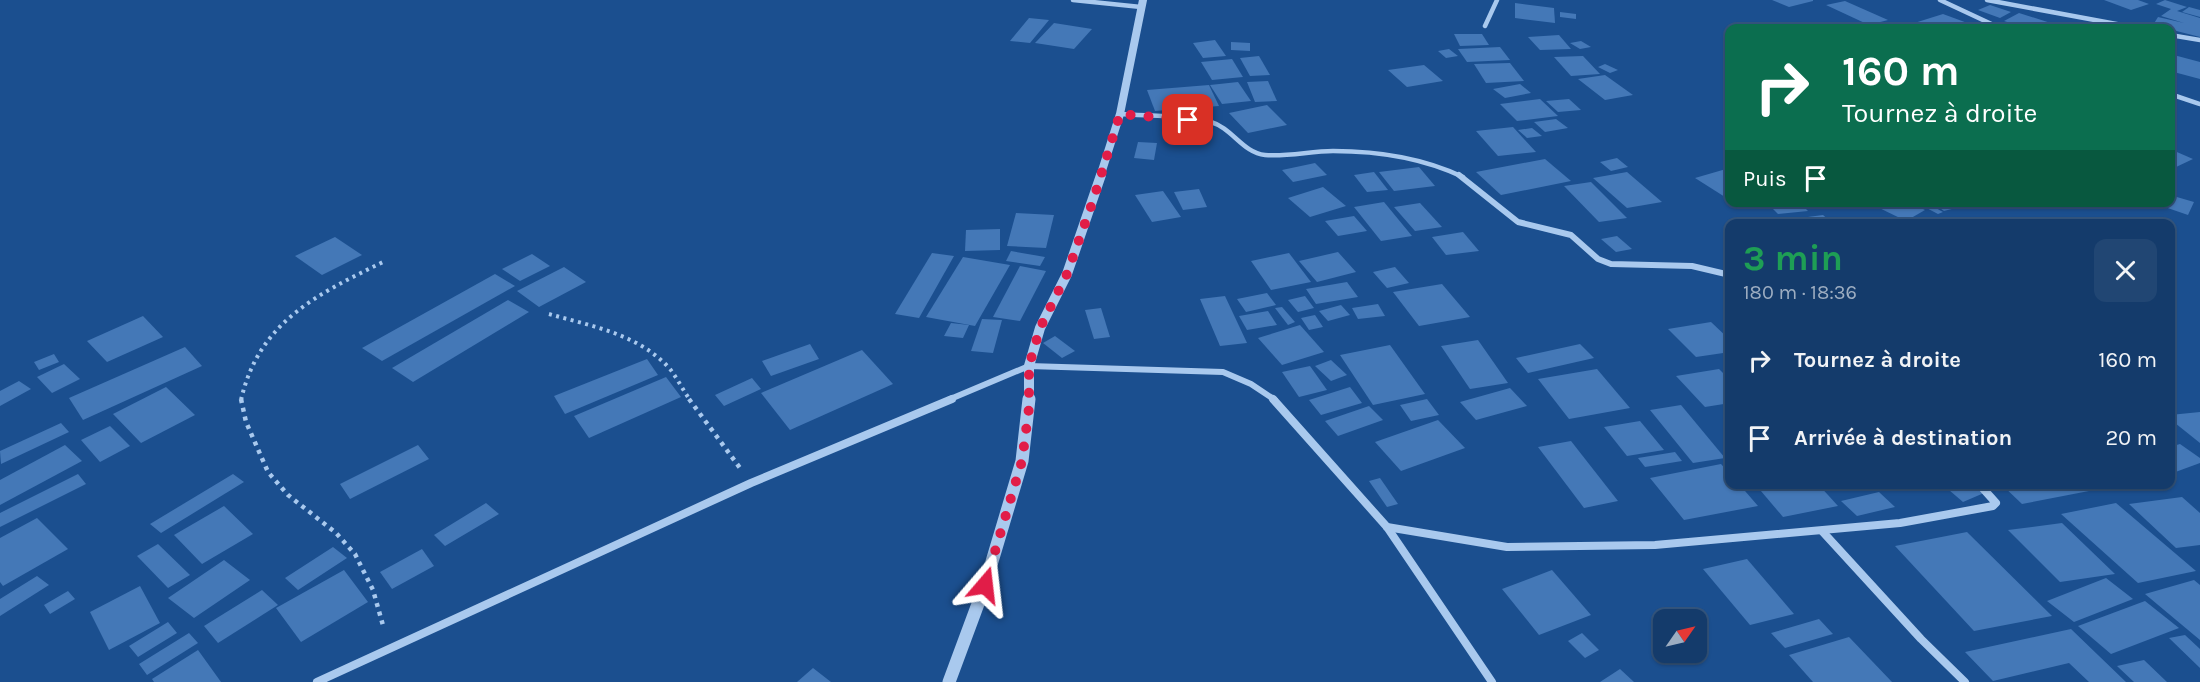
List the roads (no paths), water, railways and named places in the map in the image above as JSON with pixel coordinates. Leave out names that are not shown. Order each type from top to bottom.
[{"type":"street","points":[[949,682],[985,585],[1022,461],[1029,408],[1029,366],[1040,328],[1067,274],[1120,114],[1142,4],[1073,0]]},
{"type":"street","points":[[1485,26],[1497,0]]},
{"type":"street","points":[[1940,0],[1991,24]]},
{"type":"street","points":[[1987,0],[2116,24]]},
{"type":"street","points":[[2175,36],[2200,40]]},
{"type":"street","points":[[2175,96],[2200,104]]},
{"type":"street","points":[[1120,114],[1210,121],[1224,127],[1248,148],[1263,154],[1333,151],[1378,154],[1418,161],[1467,179],[1505,214],[1518,222],[1571,235],[1604,262],[1692,266],[1725,274]]},
{"type":"street","points":[[317,682],[751,483],[1029,366],[1223,372],[1251,384],[1274,399],[1387,527],[1492,682]]},
{"type":"street","points":[[1387,527],[1507,547],[1655,545],[1900,523],[1993,506],[1996,503],[1994,498],[1984,489]]},
{"type":"street","points":[[1822,531],[1921,639],[1965,682]]}]
